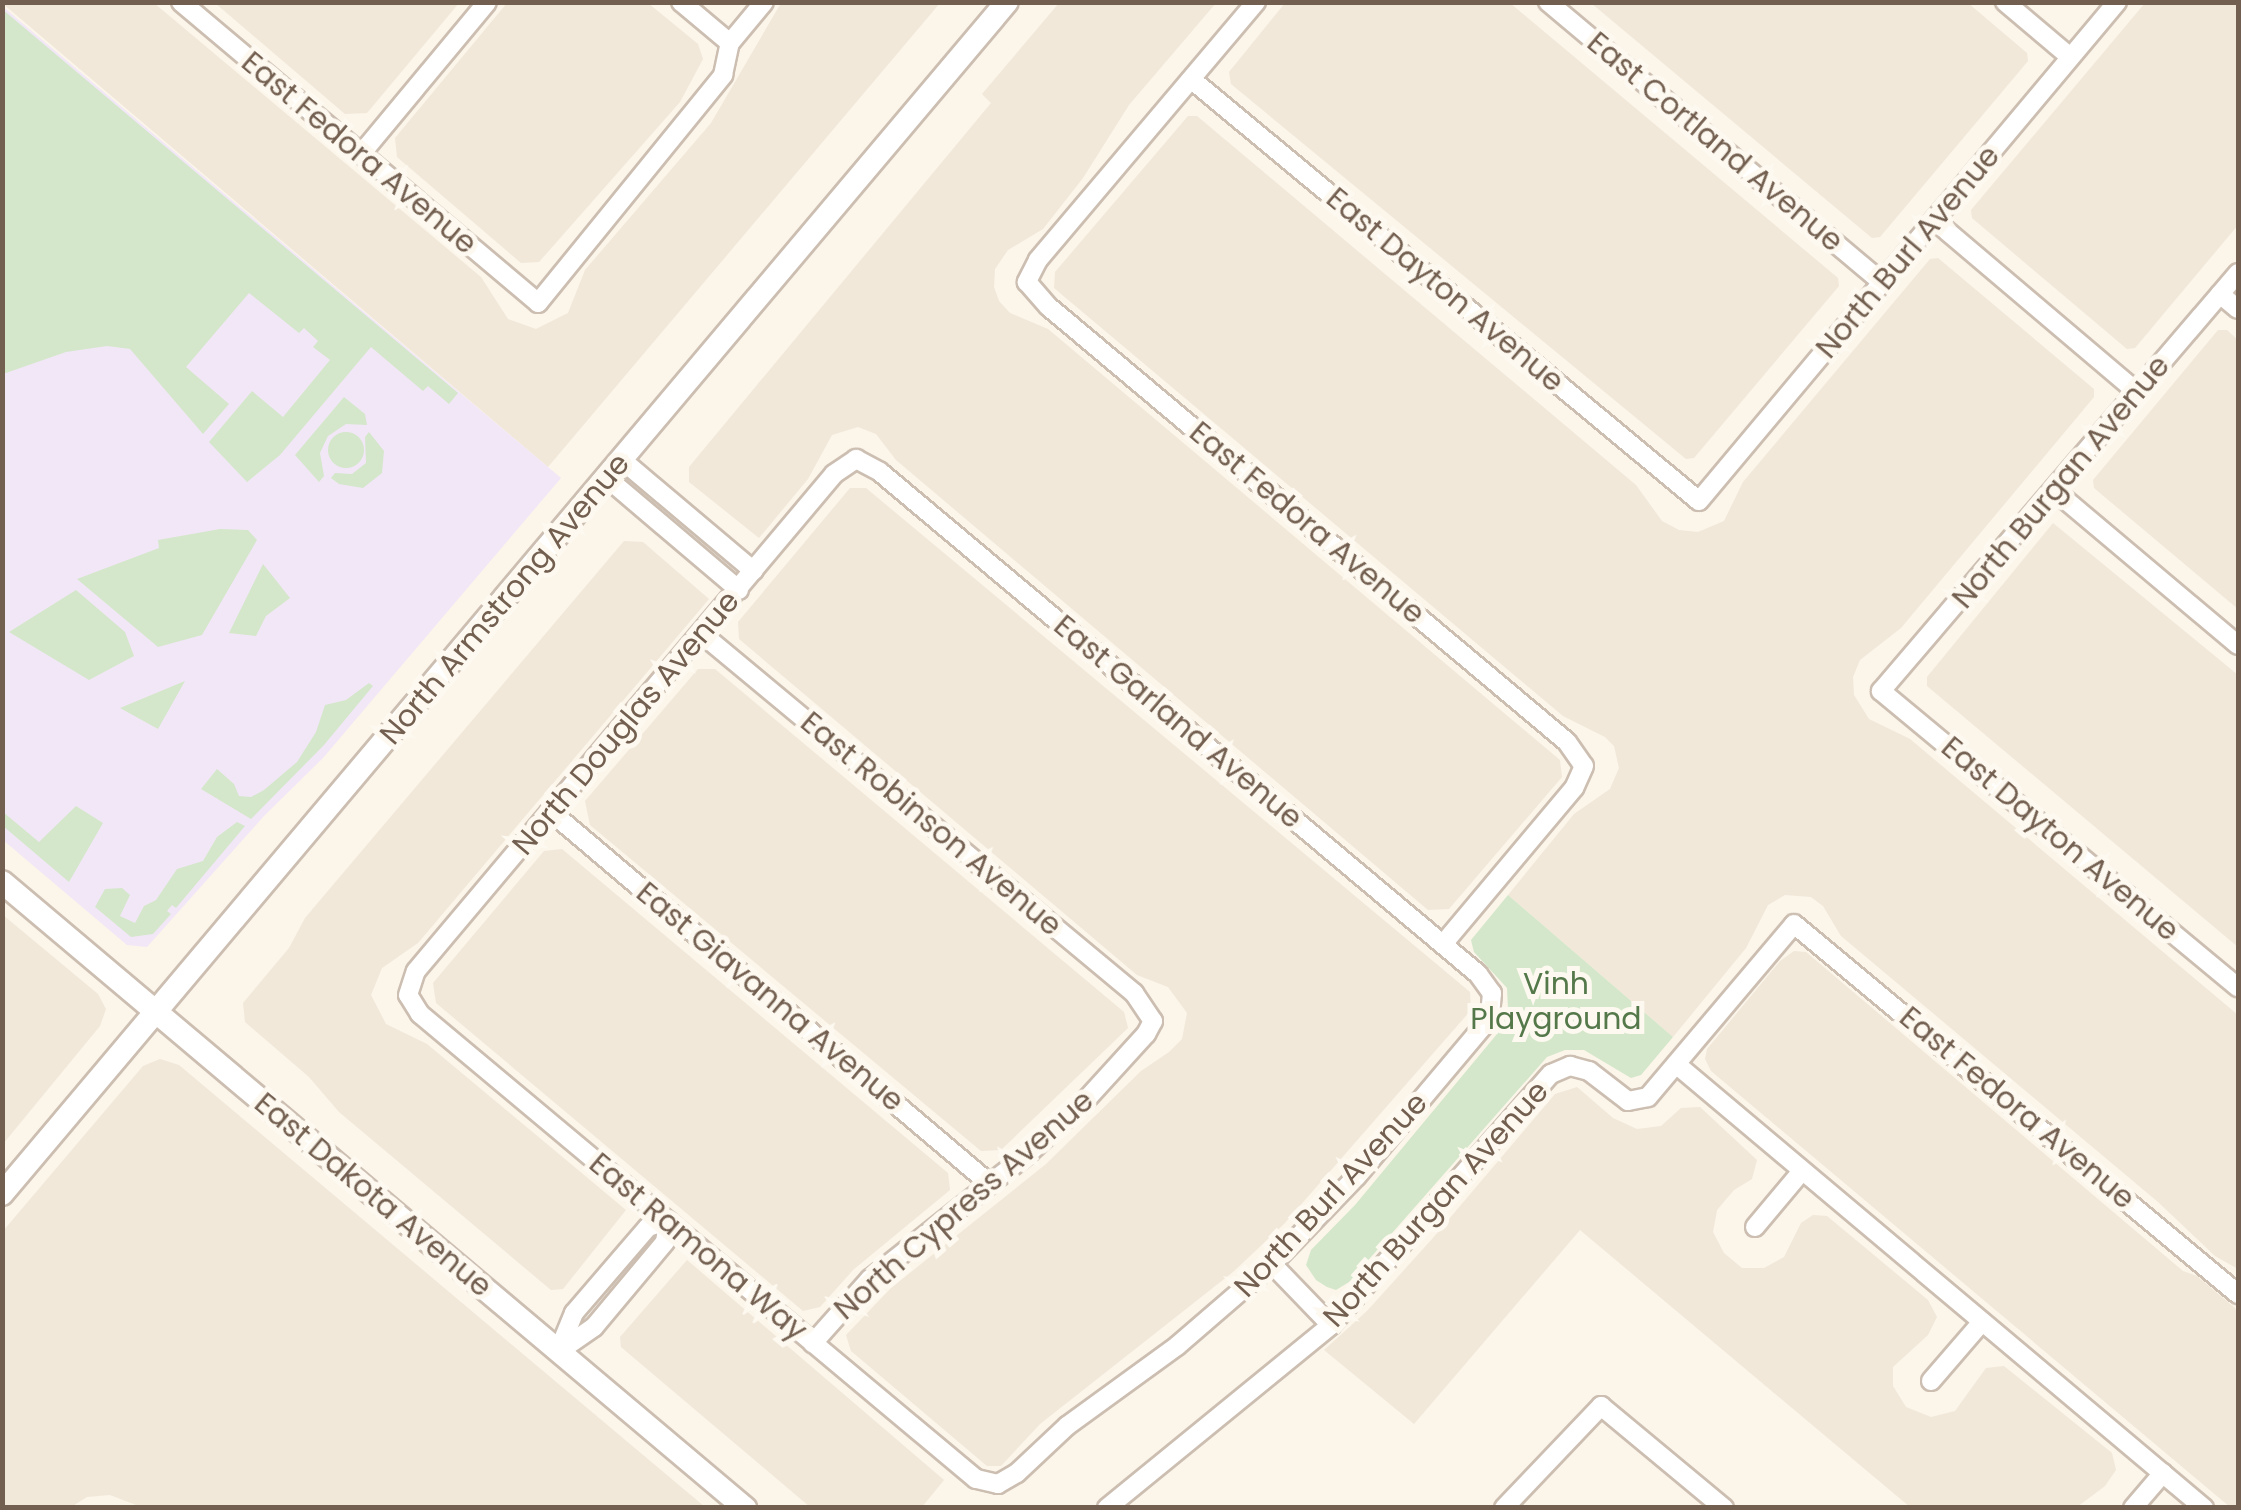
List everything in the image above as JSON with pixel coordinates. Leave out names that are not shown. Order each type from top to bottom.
[{"type":"street","points":[[361,154],[487,2]]},
{"type":"street","points":[[681,2],[730,43],[764,2]]},
{"type":"street","name":"North Armstrong Avenue","points":[[2,1194],[1006,2]]},
{"type":"street","points":[[1191,78],[1256,2]]},
{"type":"street","name":"East Cortland Avenue","points":[[1548,2],[1882,282]]},
{"type":"street","points":[[2004,2],[2070,58]]},
{"type":"street","name":"North Burl Avenue","points":[[1698,500],[2117,2]]},
{"type":"street","name":"East Fedora Avenue","points":[[183,3],[538,303],[723,75],[730,43]]},
{"type":"street","name":"East Fedora Avenue","points":[[1191,78],[1038,260],[1028,282],[1049,307],[1568,742],[1584,766],[1574,788],[1443,944]]},
{"type":"street","name":"East Dayton Avenue","points":[[1191,78],[1698,500]]},
{"type":"street","points":[[1934,220],[2138,393]]},
{"type":"street","name":"North Burgan Avenue","points":[[1882,691],[2238,272]]},
{"type":"street","points":[[2220,294],[2238,309]]},
{"type":"street","name":"North Douglas Avenue","points":[[408,995],[416,971],[834,474],[856,460]]},
{"type":"street","name":"East Garland Avenue","points":[[856,460],[880,472],[1443,944],[1492,993]]},
{"type":"street","points":[[615,469],[754,572]]},
{"type":"street","points":[[615,469],[739,590]]},
{"type":"street","points":[[2055,491],[2238,645]]},
{"type":"street","name":"East Robinson Avenue","points":[[702,634],[1134,994],[1153,1021]]},
{"type":"street","name":"East Dayton Avenue","points":[[1882,691],[2238,988]]},
{"type":"street","name":"East Giavanna Avenue","points":[[550,811],[990,1184]]},
{"type":"street","name":"East Dakota Avenue","points":[[2,882],[744,1508]]},
{"type":"street","name":"East Fedora Avenue","points":[[1794,924],[2238,1294]]},
{"type":"street","name":"North Burgan Avenue","points":[[1106,1508],[1331,1324],[1552,1074],[1570,1066],[1589,1071],[1628,1101],[1648,1097],[1794,924]]},
{"type":"street","name":"North Burl Avenue","points":[[998,1484],[1018,1474],[1067,1426],[1214,1316],[1272,1264],[1356,1177],[1490,1018],[1492,993]]},
{"type":"street","name":"East Ramona Way","points":[[408,995],[420,1014],[976,1479],[998,1484]]},
{"type":"street","name":"North Cypress Avenue","points":[[813,1343],[870,1279],[990,1184],[1084,1101],[1146,1034],[1153,1021]]},
{"type":"street","points":[[1676,1064],[2204,1508]]},
{"type":"street","points":[[1754,1227],[1802,1171]]},
{"type":"street","points":[[558,1352],[594,1327],[665,1242],[668,1221]]},
{"type":"street","points":[[1272,1264],[1331,1324]]},
{"type":"street","points":[[1932,1381],[1982,1322]]},
{"type":"street","points":[[1504,1508],[1601,1406],[1724,1508]]},
{"type":"street","points":[[2134,1508],[2163,1473]]},
{"type":"shaded area","points":[[2,3],[154,3],[481,277],[508,319],[536,329],[568,313],[585,270],[711,123],[781,3],[940,3],[548,467]]},
{"type":"shaded area","points":[[215,3],[459,3],[367,113],[345,114]]},
{"type":"shaded area","points":[[507,3],[648,3],[698,44],[703,59],[680,102],[539,262],[521,263],[397,157],[395,138]]},
{"type":"shaded area","points":[[1059,3],[1216,3],[1129,105],[1083,178],[1043,229],[1008,250],[995,269],[994,287],[999,301],[1010,313],[1048,329],[1560,760],[1562,777],[1449,909],[1428,910],[896,460],[876,434],[858,427],[832,435],[808,479],[759,538],[689,482],[689,467],[991,103],[982,94]]},
{"type":"shaded area","points":[[1285,3],[1510,3],[1838,278],[1839,286],[1694,458],[1686,459],[1231,84],[1229,72]]},
{"type":"shaded area","points":[[1591,3],[1968,3],[2027,53],[2028,61],[1880,237],[1872,238]]},
{"type":"shaded area","points":[[2145,3],[2238,3],[2238,225],[2135,348],[2127,349],[1972,218],[1971,210]]},
{"type":"shaded area","points":[[2,6],[561,478],[323,758],[264,816],[147,947],[127,945],[3,840]]},
{"type":"shaded area","points":[[1188,116],[1197,116],[1636,485],[1662,521],[1679,530],[1698,532],[1724,521],[1743,482],[1930,259],[1938,258],[2094,389],[2094,397],[1901,628],[1860,660],[1853,677],[1854,695],[1869,719],[1910,739],[2238,1015],[2238,1269],[2215,1256],[2158,1202],[1841,936],[1823,906],[1811,897],[1785,895],[1768,905],[1746,948],[1673,1037],[1508,895],[1574,814],[1610,789],[1619,768],[1614,746],[1605,737],[1563,716],[1054,288],[1055,272]]},
{"type":"shaded area","points":[[2218,330],[2227,330],[2238,340],[2238,609],[2094,488],[2093,480]]},
{"type":"shaded area","points":[[850,488],[866,488],[1470,992],[1471,1010],[1284,1224],[1233,1272],[1040,1424],[1001,1466],[987,1466],[851,1351],[846,1335],[891,1288],[1046,1164],[1141,1071],[1169,1052],[1182,1039],[1187,1013],[1168,987],[1137,975],[739,639],[738,622]]},
{"type":"shaded area","points":[[2053,523],[2238,675],[2238,947],[1927,686],[1927,677]]},
{"type":"shaded area","points":[[624,541],[643,542],[709,599],[418,943],[382,968],[371,995],[386,1024],[427,1044],[626,1210],[563,1289],[551,1290],[339,1112],[309,1077],[245,1022],[243,1003],[289,948],[305,918]]},
{"type":"shaded area","points":[[698,669],[715,669],[1124,1012],[1128,1028],[1001,1150],[981,1151],[590,825],[585,801]]},
{"type":"shaded area","points":[[562,849],[948,1173],[950,1190],[853,1270],[820,1307],[803,1311],[436,1003],[433,983],[544,851]]},
{"type":"shaded area","points":[[3,915],[98,994],[106,1009],[100,1026],[3,1144]]},
{"type":"shaded area","points":[[1794,951],[1806,952],[2183,1271],[2197,1276],[2235,1308],[2238,1507],[2230,1507],[1711,1071],[1705,1059],[1707,1049],[1780,961]]},
{"type":"shaded area","points":[[160,1059],[179,1065],[705,1507],[144,1508],[110,1495],[87,1497],[71,1507],[3,1507],[3,1231],[143,1066]]},
{"type":"shaded area","points":[[1577,1087],[1613,1118],[1637,1129],[1661,1126],[1681,1108],[1700,1107],[1757,1160],[1752,1179],[1734,1190],[1717,1210],[1713,1232],[1724,1253],[1742,1268],[1764,1268],[1784,1257],[1801,1223],[1813,1215],[1827,1216],[1928,1300],[1937,1317],[1928,1335],[1893,1367],[1893,1386],[1906,1407],[1931,1417],[1955,1411],[1986,1368],[2004,1366],[2112,1453],[2116,1470],[2105,1486],[2077,1507],[1910,1507],[1580,1230],[1414,1424],[1324,1350],[1367,1311],[1432,1239],[1555,1094]]},
{"type":"shaded area","points":[[687,1260],[944,1480],[922,1507],[810,1507],[621,1347],[620,1337]]},
{"type":"green space","points":[[2,9],[458,393],[449,404],[428,386],[423,391],[371,347],[280,455],[247,482],[209,442],[252,391],[283,417],[330,360],[313,347],[318,341],[304,328],[299,333],[249,293],[186,367],[229,404],[203,434],[130,349],[107,346],[66,352],[3,374]]},
{"type":"green space","points":[[344,397],[365,414],[367,425],[346,424],[328,436],[320,453],[324,476],[319,482],[295,455]]},
{"type":"green space","points":[[346,432],[358,438],[364,450],[358,462],[346,468],[334,462],[328,450],[334,438]]},
{"type":"green space","points":[[369,432],[384,451],[382,473],[363,488],[339,484],[331,478],[335,473],[352,474],[366,463],[365,437]]},
{"type":"green space","points":[[220,529],[248,530],[257,540],[202,635],[158,647],[77,579],[159,548],[158,540]]},
{"type":"green space","points":[[263,564],[290,598],[266,616],[256,636],[229,633]]},
{"type":"green space","points":[[76,590],[125,632],[134,656],[89,680],[9,632]]},
{"type":"green space","points":[[185,681],[158,729],[120,708]]},
{"type":"green space","points":[[369,683],[373,686],[324,745],[251,819],[201,789],[217,769],[234,784],[239,796],[251,797],[264,790],[297,762],[316,732],[325,705],[346,700]]},
{"type":"green space","points":[[76,806],[103,823],[69,882],[3,826],[3,812],[39,842]]},
{"type":"green space","points":[[237,822],[245,826],[176,908],[172,905],[167,911],[171,914],[153,934],[131,937],[95,907],[105,889],[122,888],[130,895],[120,916],[135,923],[144,906],[156,900],[177,869],[203,861],[217,837]]},
{"type":"green space","name":"Vinh Playground","points":[[1508,895],[1673,1037],[1641,1075],[1631,1078],[1584,1050],[1565,1050],[1547,1057],[1349,1282],[1336,1290],[1327,1287],[1316,1280],[1306,1265],[1311,1250],[1355,1205],[1502,1028],[1508,1010],[1507,988],[1474,952],[1471,940]]}]
